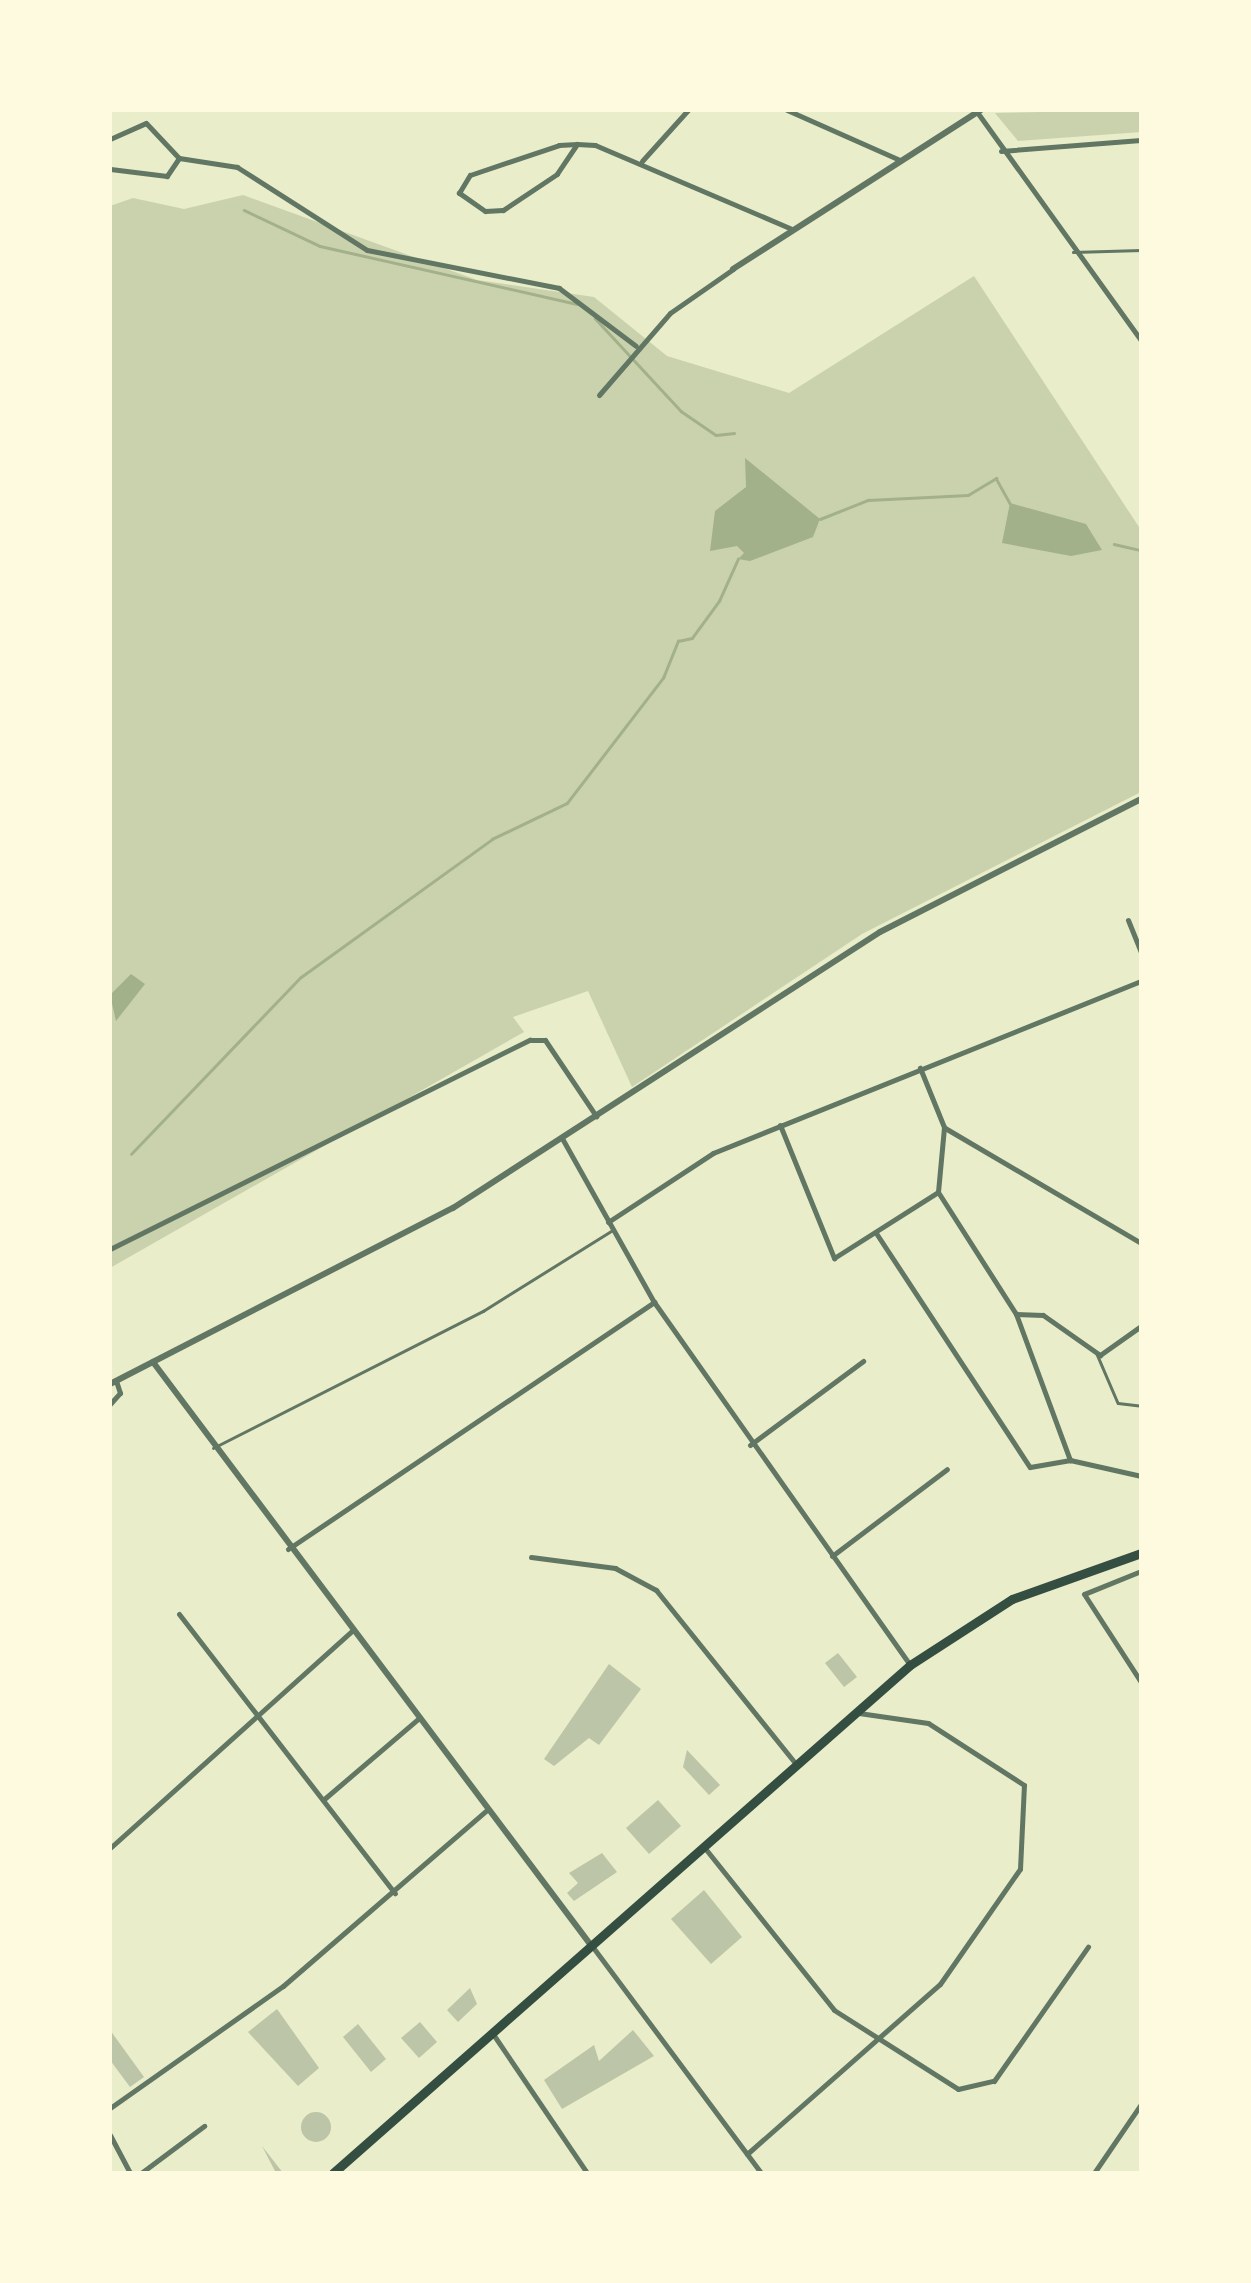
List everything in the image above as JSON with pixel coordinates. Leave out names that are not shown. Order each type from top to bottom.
[{"type":"main road","points":[[333,2173],[851,1712],[910,1664],[1012,1599],[1141,1553]]},
{"type":"street","points":[[642,161],[688,110]]},
{"type":"street","points":[[787,110],[900,160]]},
{"type":"street","points":[[599,395],[636,346],[733,269],[978,111],[1001,151],[1141,340]]},
{"type":"street","points":[[110,139],[146,123],[179,158],[237,167],[367,250],[559,288],[636,346]]},
{"type":"street","points":[[1001,151],[1141,140]]},
{"type":"street","points":[[576,144],[557,174],[514,206],[494,212],[464,201],[464,178],[576,144],[642,161],[792,228]]},
{"type":"street","points":[[110,169],[167,176],[179,158]]},
{"type":"street","points":[[1128,324],[1141,318]]},
{"type":"street","points":[[110,1404],[120,1394],[113,1382],[453,1208],[880,932],[1141,799]]},
{"type":"street","points":[[1128,920],[1141,952]]},
{"type":"street","points":[[608,1222],[714,1153],[1141,981]]},
{"type":"street","points":[[110,1249],[530,1040],[546,1040],[596,1116]]},
{"type":"street","points":[[920,1068],[944,1128],[938,1192],[1016,1314],[1070,1460]]},
{"type":"street","points":[[780,1124],[834,1258],[938,1192]]},
{"type":"street","points":[[944,1128],[1141,1243]]},
{"type":"street","points":[[563,1140],[654,1302],[750,1445],[910,1664]]},
{"type":"street","points":[[876,1233],[1030,1468],[1070,1460],[1141,1476]]},
{"type":"street","points":[[288,1548],[654,1302]]},
{"type":"street","points":[[1016,1314],[1043,1315],[1097,1354],[1141,1326]]},
{"type":"street","points":[[750,1445],[862,1361]]},
{"type":"street","points":[[152,1362],[761,2173]]},
{"type":"street","points":[[832,1556],[947,1469]]},
{"type":"street","points":[[530,1557],[614,1568],[656,1590],[795,1763]]},
{"type":"street","points":[[1141,1571],[1084,1594],[1141,1682]]},
{"type":"street","points":[[178,1614],[395,1893]]},
{"type":"street","points":[[110,1848],[255,1711],[352,1631]]},
{"type":"street","points":[[747,2154],[940,1984],[1010,1892],[1029,1811],[1024,1785],[928,1723],[851,1712]]},
{"type":"street","points":[[323,1800],[418,1719]]},
{"type":"street","points":[[110,2108],[284,1986],[488,1809]]},
{"type":"street","points":[[702,1844],[782,1955],[875,2038],[958,2089],[994,2081],[1088,1947]]},
{"type":"street","points":[[492,2031],[588,2173]]},
{"type":"street","points":[[1094,2173],[1140,2107]]},
{"type":"street","points":[[141,2173],[204,2126]]},
{"type":"street","points":[[110,2135],[130,2173]]},
{"type":"lane","points":[[961,110],[966,118]]},
{"type":"lane","points":[[1073,252],[1141,250]]},
{"type":"lane","points":[[213,1448],[482,1311],[611,1231]]},
{"type":"lane","points":[[1097,1354],[1118,1403],[1141,1406]]},
{"type":"shaded area","points":[[1141,110],[1141,132],[1018,141],[995,113]]},
{"type":"shaded area","points":[[243,195],[477,280],[594,297],[667,356],[789,393],[974,276],[1141,530],[1141,792],[862,934],[632,1087],[588,991],[513,1017],[524,1032],[110,1268],[110,206],[133,198],[184,209]]},
{"type":"shaded area","points":[[745,458],[820,519],[813,537],[750,561],[738,559],[744,553],[737,546],[710,551],[715,511],[746,487]]},
{"type":"shaded area","points":[[1010,503],[1086,524],[1102,550],[1071,556],[1002,543]]},
{"type":"shaded area","points":[[131,974],[145,984],[116,1021],[110,995]]},
{"type":"building","points":[[838,1653],[857,1677],[844,1687],[825,1663]]},
{"type":"building","points":[[609,1664],[641,1689],[599,1745],[589,1738],[554,1766],[544,1759]]},
{"type":"building","points":[[687,1750],[720,1785],[709,1795],[683,1767]]},
{"type":"building","points":[[658,1800],[681,1826],[649,1854],[626,1828]]},
{"type":"building","points":[[602,1853],[617,1872],[574,1901],[567,1893],[578,1883],[569,1873]]},
{"type":"building","points":[[704,1890],[742,1937],[711,1964],[671,1919]]},
{"type":"building","points":[[470,1988],[477,2004],[458,2022],[447,2010]]},
{"type":"building","points":[[277,2009],[319,2068],[298,2086],[248,2032]]},
{"type":"building","points":[[420,2022],[437,2042],[419,2058],[401,2038]]},
{"type":"building","points":[[358,2024],[386,2059],[371,2072],[343,2037]]},
{"type":"building","points":[[110,2030],[144,2077],[130,2087],[110,2060]]},
{"type":"building","points":[[633,2030],[654,2056],[562,2109],[544,2080],[594,2045],[599,2061]]},
{"type":"building","points":[[316,2112],[330,2121],[331,2127],[322,2141],[316,2142],[302,2133],[301,2127],[310,2113]]},
{"type":"building","points":[[262,2146],[283,2173],[276,2173]]},
{"type":"waterway","points":[[244,210],[320,246],[577,304]]},
{"type":"waterway","points":[[595,318],[681,411],[716,435],[734,433]]},
{"type":"waterway","points":[[820,519],[868,500],[968,495],[996,478],[1010,503]]},
{"type":"waterway","points":[[1114,544],[1141,550]]},
{"type":"waterway","points":[[131,1154],[301,977],[492,839],[567,803],[663,678],[678,641],[692,638],[719,601],[738,559]]}]
